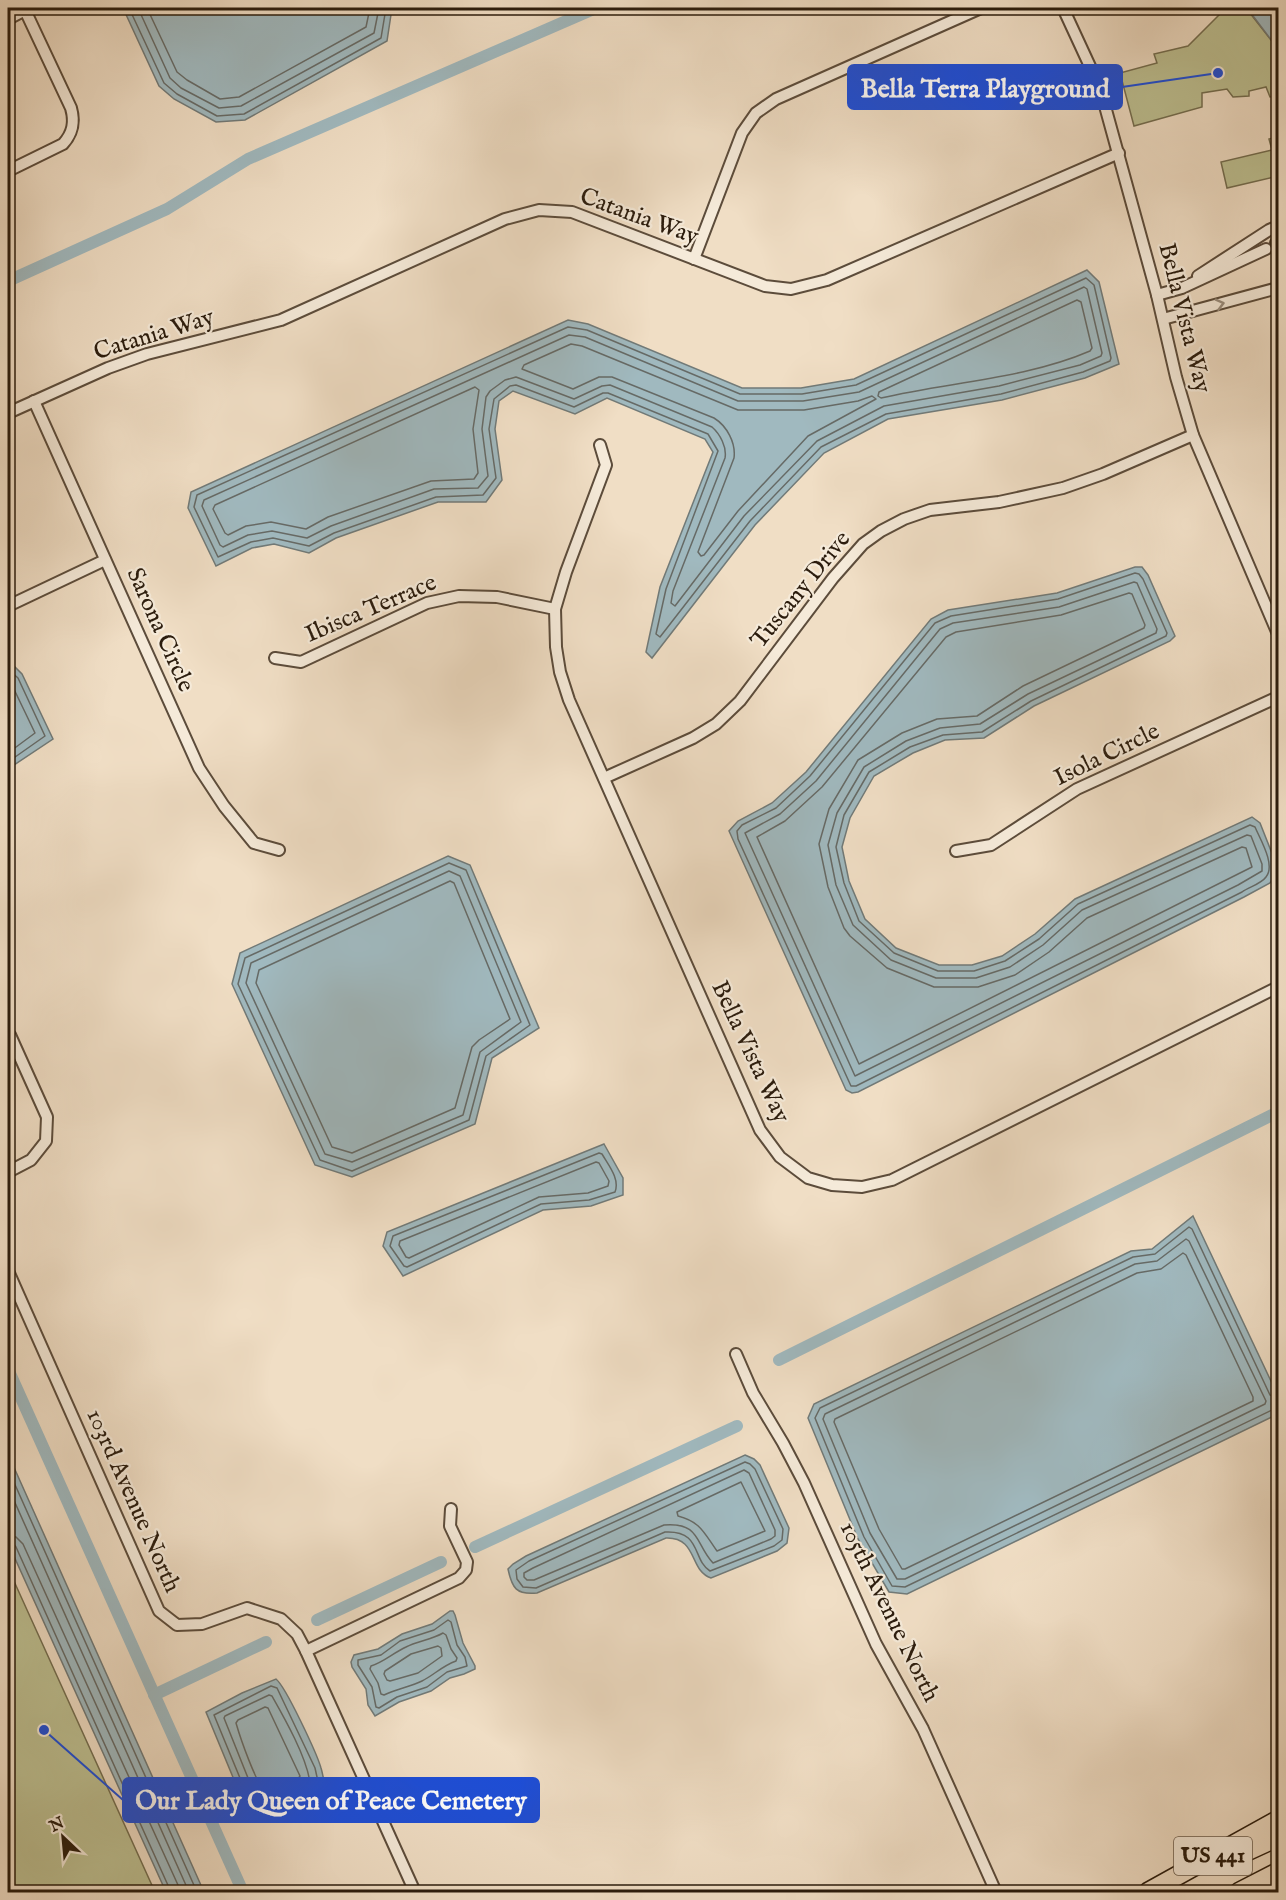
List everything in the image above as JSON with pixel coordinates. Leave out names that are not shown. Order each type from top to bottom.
[{"type":"highway","name":"US 441","points":[[1148,1893],[1278,1820]]},
{"type":"highway","points":[[1154,1893],[1278,1837]]},
{"type":"highway","points":[[1239,1893],[1278,1872]]},
{"type":"highway","name":"US 441","points":[[1251,1893],[1278,1882]]},
{"type":"street","points":[[694,259],[742,133],[756,113],[776,99],[981,8]]},
{"type":"street","name":"Bella Vista Way","points":[[1063,8],[1100,88],[1193,435],[1278,634]]},
{"type":"street","points":[[8,19],[24,9],[73,116],[68,138],[56,148],[8,171]]},
{"type":"street","name":"Catania Way","points":[[8,413],[108,368],[147,354],[281,320],[506,219],[539,210],[572,212],[765,286],[791,289],[827,280],[1119,153]]},
{"type":"street","points":[[1187,286],[1203,272],[1278,226]]},
{"type":"street","points":[[1157,295],[1187,286],[1274,245]]},
{"type":"street","points":[[1163,320],[1278,288]]},
{"type":"street","name":"Sarona Circle","points":[[34,401],[199,768],[224,806],[254,843],[279,850]]},
{"type":"street","name":"Tuscany Drive","points":[[604,778],[693,738],[716,724],[740,701],[833,578],[863,544],[881,531],[903,519],[930,510],[999,502],[1063,488],[1104,474],[1193,435]]},
{"type":"street","name":"Bella Vista Way","points":[[600,445],[606,465],[566,572],[555,609],[556,646],[560,672],[569,700],[760,1130],[780,1157],[808,1178],[831,1185],[862,1187],[892,1180],[1278,987]]},
{"type":"street","points":[[8,606],[105,560]]},
{"type":"street","name":"Ibisca Terrace","points":[[275,658],[301,662],[427,603],[459,596],[497,597],[555,609]]},
{"type":"street","name":"Isola Circle","points":[[956,851],[991,845],[1077,789],[1278,697]]},
{"type":"street","points":[[8,1172],[32,1160],[46,1141],[47,1117],[10,1035]]},
{"type":"street","name":"103rd Avenue North","points":[[8,1271],[159,1611],[177,1625],[202,1624],[247,1608],[281,1619],[297,1634],[415,1893]]},
{"type":"street","name":"105th Avenue North","points":[[736,1354],[753,1393],[804,1483],[876,1644],[923,1729],[996,1893]]},
{"type":"street","points":[[306,1650],[459,1578],[466,1570],[467,1562],[450,1526],[450,1509]]},
{"type":"green space","points":[[1226,8],[1246,8],[1278,49],[1278,96],[1270,97],[1266,87],[1249,91],[1249,96],[1233,97],[1227,89],[1202,93],[1202,107],[1134,126],[1120,73],[1157,63],[1154,54],[1188,46]]},
{"type":"green space","points":[[1278,137],[1278,176],[1227,188],[1221,162],[1272,150],[1269,139]]},
{"type":"green space","points":[[8,1568],[155,1892],[8,1892]]},
{"type":"water","points":[[123,8],[392,8],[387,41],[245,120],[216,122],[174,99],[159,86]]},
{"type":"water","points":[[1247,8],[1278,8],[1278,49]]},
{"type":"water","points":[[1087,270],[1099,282],[1119,364],[1085,378],[1002,400],[888,419],[824,453],[755,525],[652,658],[646,652],[660,587],[713,452],[705,439],[607,398],[575,414],[513,391],[499,401],[495,429],[502,480],[486,502],[438,502],[336,538],[309,553],[274,544],[252,548],[216,566],[188,508],[191,492],[568,320],[588,324],[742,388],[801,388],[854,379]]},
{"type":"water","points":[[1135,567],[1142,567],[1148,575],[1175,636],[1170,641],[1034,706],[984,738],[945,740],[913,753],[874,776],[850,818],[842,847],[849,881],[865,919],[896,948],[939,965],[972,965],[1002,956],[1035,934],[1075,899],[1252,817],[1260,823],[1275,861],[1276,873],[1270,883],[1244,897],[858,1092],[852,1093],[846,1090],[729,831],[738,821],[772,803],[806,772],[931,619],[948,610],[1057,593]]},
{"type":"water","points":[[11,663],[22,674],[53,739],[8,769],[8,664]]},
{"type":"water","points":[[448,856],[470,865],[539,1028],[492,1058],[475,1124],[352,1177],[315,1165],[232,984],[240,953]]},
{"type":"water","points":[[604,1144],[623,1178],[623,1195],[591,1206],[543,1210],[403,1276],[383,1246],[387,1232]]},
{"type":"water","points":[[1193,1216],[1278,1396],[1276,1415],[907,1594],[889,1592],[858,1539],[808,1418],[814,1404],[1131,1251],[1152,1249]]},
{"type":"water","points":[[8,1454],[204,1892],[166,1892],[8,1543]]},
{"type":"water","points":[[745,1455],[760,1465],[789,1528],[787,1543],[777,1551],[711,1578],[699,1569],[683,1543],[676,1539],[666,1538],[537,1593],[524,1593],[513,1585],[508,1569],[526,1556]]},
{"type":"water","points":[[453,1611],[455,1615],[463,1643],[475,1669],[450,1678],[431,1691],[399,1702],[375,1716],[368,1705],[366,1689],[352,1667],[351,1662],[354,1655],[378,1649],[402,1634],[432,1624]]},
{"type":"water","points":[[276,1679],[287,1694],[308,1736],[326,1786],[322,1793],[284,1809],[277,1815],[255,1820],[249,1816],[206,1712],[242,1693]]},
{"type":"waterway","points":[[8,281],[167,209],[248,159],[596,8]]},
{"type":"waterway","points":[[779,1360],[1278,1112]]},
{"type":"waterway","points":[[8,1369],[243,1892]]},
{"type":"waterway","points":[[475,1547],[737,1426]]},
{"type":"waterway","points":[[317,1620],[441,1562]]},
{"type":"waterway","points":[[154,1695],[266,1642]]},
{"type":"place","name":"Bella Terra Playground","points":[[1218,73]]},
{"type":"place","name":"Our Lady Queen of Peace Cemetery","points":[[44,1730]]}]
